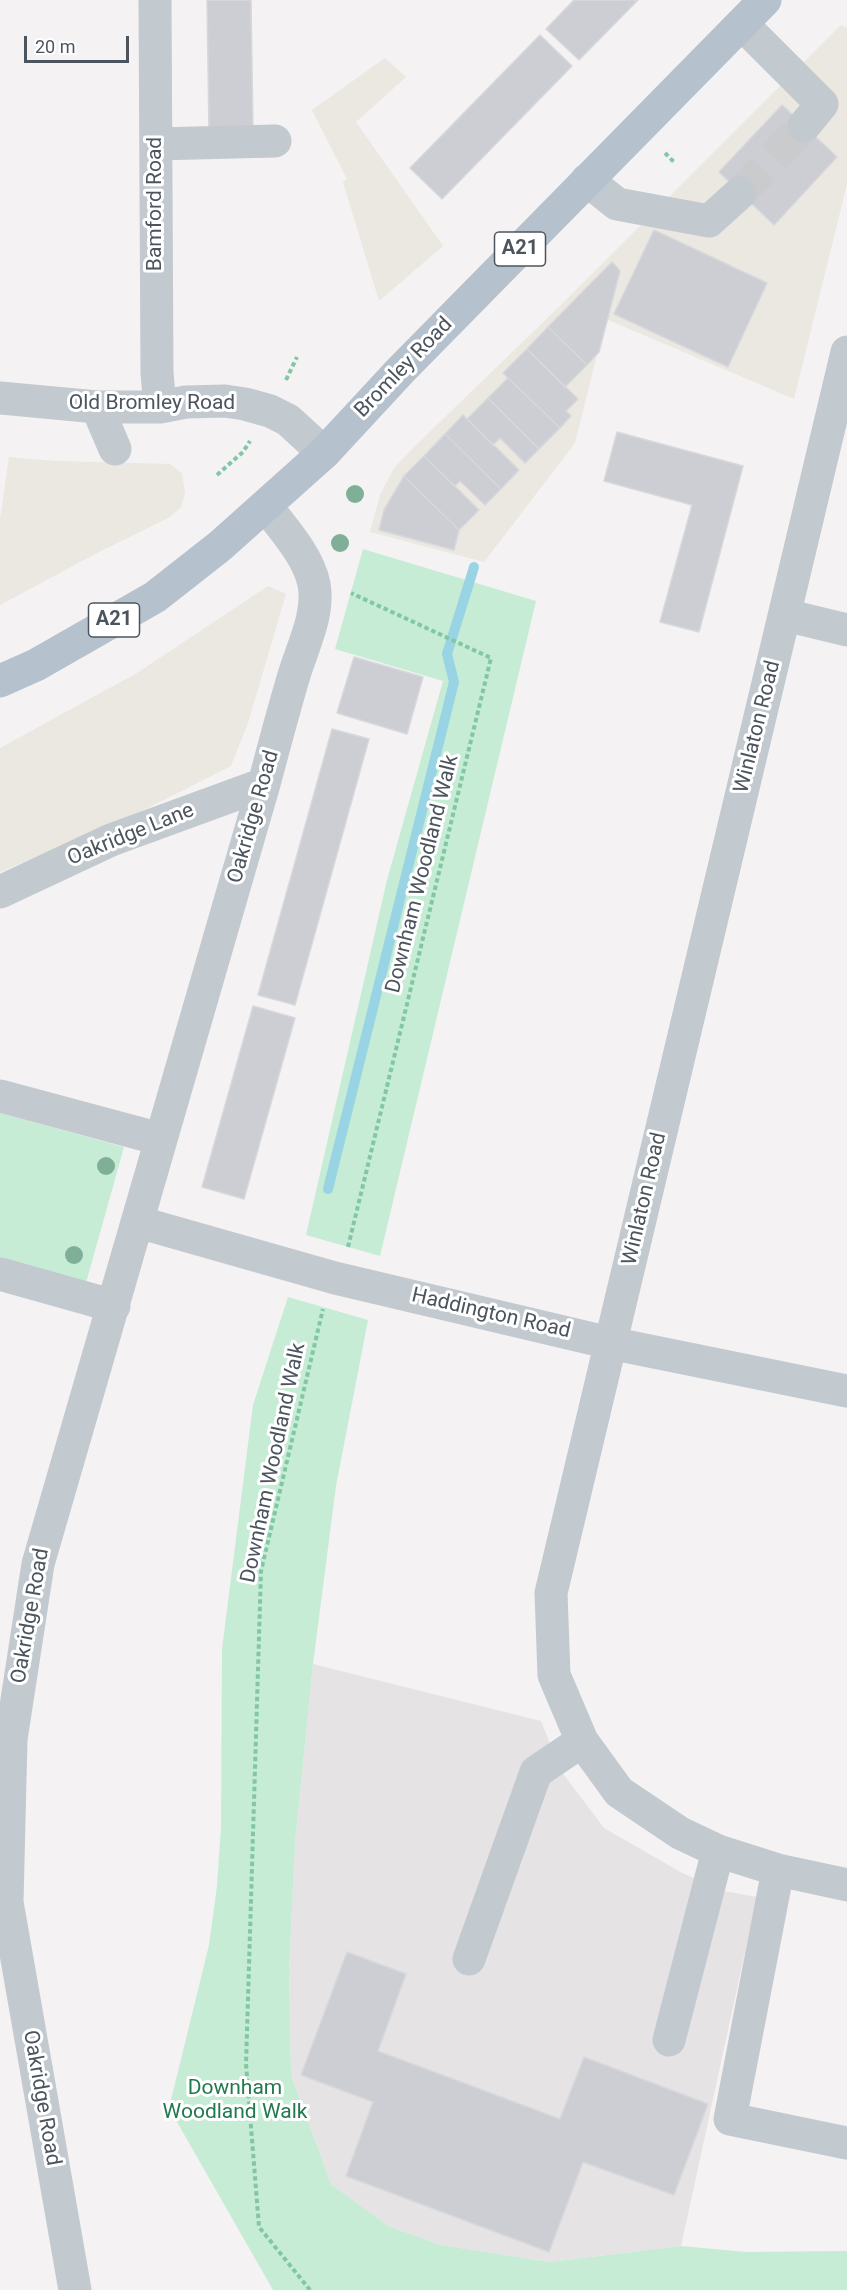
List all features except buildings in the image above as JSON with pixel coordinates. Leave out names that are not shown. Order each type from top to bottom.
[{"type":"main road","name":"Bromley Road","points":[[0,681],[36,665],[155,597],[266,506],[324,453],[587,180],[765,0]]},
{"type":"street","name":"Bamford Road","points":[[155,0],[157,373],[160,407]]},
{"type":"street","points":[[742,24],[822,104],[804,126]]},
{"type":"street","points":[[156,144],[275,141]]},
{"type":"street","points":[[587,180],[617,204],[709,221],[740,193]]},
{"type":"street","name":"Winlaton Road","points":[[847,352],[551,1593],[554,1675],[582,1741],[619,1792],[680,1833],[718,1851],[778,1870],[847,1885]]},
{"type":"street","name":"Old Bromley Road","points":[[0,398],[97,407],[160,407],[186,402],[225,401],[246,404],[270,411],[288,420],[324,453]]},
{"type":"street","points":[[97,407],[115,449]]},
{"type":"street","name":"Oakridge Road","points":[[75,2290],[7,1902],[10,1739],[38,1564],[264,784],[292,679],[312,621],[316,598],[313,581],[304,560],[266,506]]},
{"type":"street","points":[[785,615],[847,630]]},
{"type":"street","name":"Oakridge Lane","points":[[0,892],[111,840],[264,784]]},
{"type":"street","points":[[0,1096],[160,1139]]},
{"type":"street","name":"Haddington Road","points":[[138,1222],[335,1278],[610,1343],[847,1391]]},
{"type":"street","points":[[0,1274],[114,1306]]},
{"type":"street","points":[[469,1959],[536,1772],[582,1741]]},
{"type":"street","points":[[669,2040],[718,1851]]},
{"type":"street","points":[[778,1870],[730,2119],[847,2143]]},
{"type":"path","points":[[665,153],[674,162]]},
{"type":"path","name":"Downham Woodland Walk","points":[[348,1247],[491,658],[351,593]]},
{"type":"path","name":"Downham Woodland Walk","points":[[310,2290],[259,2227],[246,2064],[261,1572],[324,1308]]},
{"type":"shaded area","points":[[841,25],[847,28],[847,184],[794,399],[606,319],[575,443],[484,562],[370,532],[380,495],[394,468]]},
{"type":"shaded area","points":[[385,58],[406,77],[356,122],[443,246],[379,301],[343,182],[347,179],[312,110]]},
{"type":"shaded area","points":[[9,457],[55,461],[170,464],[182,473],[185,493],[181,507],[170,517],[0,605],[0,519]]},
{"type":"shaded area","points":[[268,586],[286,594],[248,723],[231,766],[120,822],[0,872],[0,748],[137,673]]},
{"type":"shaded area","points":[[313,1664],[541,1721],[561,1771],[604,1828],[682,1873],[724,1891],[757,1897],[681,2246],[550,2262],[441,2245],[388,2226],[331,2184],[291,2075],[289,1972],[295,1843]]},
{"type":"green space","points":[[363,549],[536,601],[380,1256],[306,1235],[387,880],[443,681],[335,649]]},
{"type":"green space","points":[[0,1113],[124,1147],[86,1283],[0,1258]]},
{"type":"green space","name":"Downham Woodland Walk","points":[[288,1297],[368,1320],[336,1486],[313,1664],[295,1843],[289,1972],[291,2075],[331,2184],[388,2226],[441,2245],[550,2262],[681,2246],[746,2252],[847,2251],[847,2290],[273,2290],[169,2108],[209,1945],[217,1886],[221,1828],[222,1649],[253,1405]]},
{"type":"waterway","points":[[328,1189],[454,682],[447,654],[474,567]]},
{"type":"tunnel","points":[[740,193],[804,126]]}]
